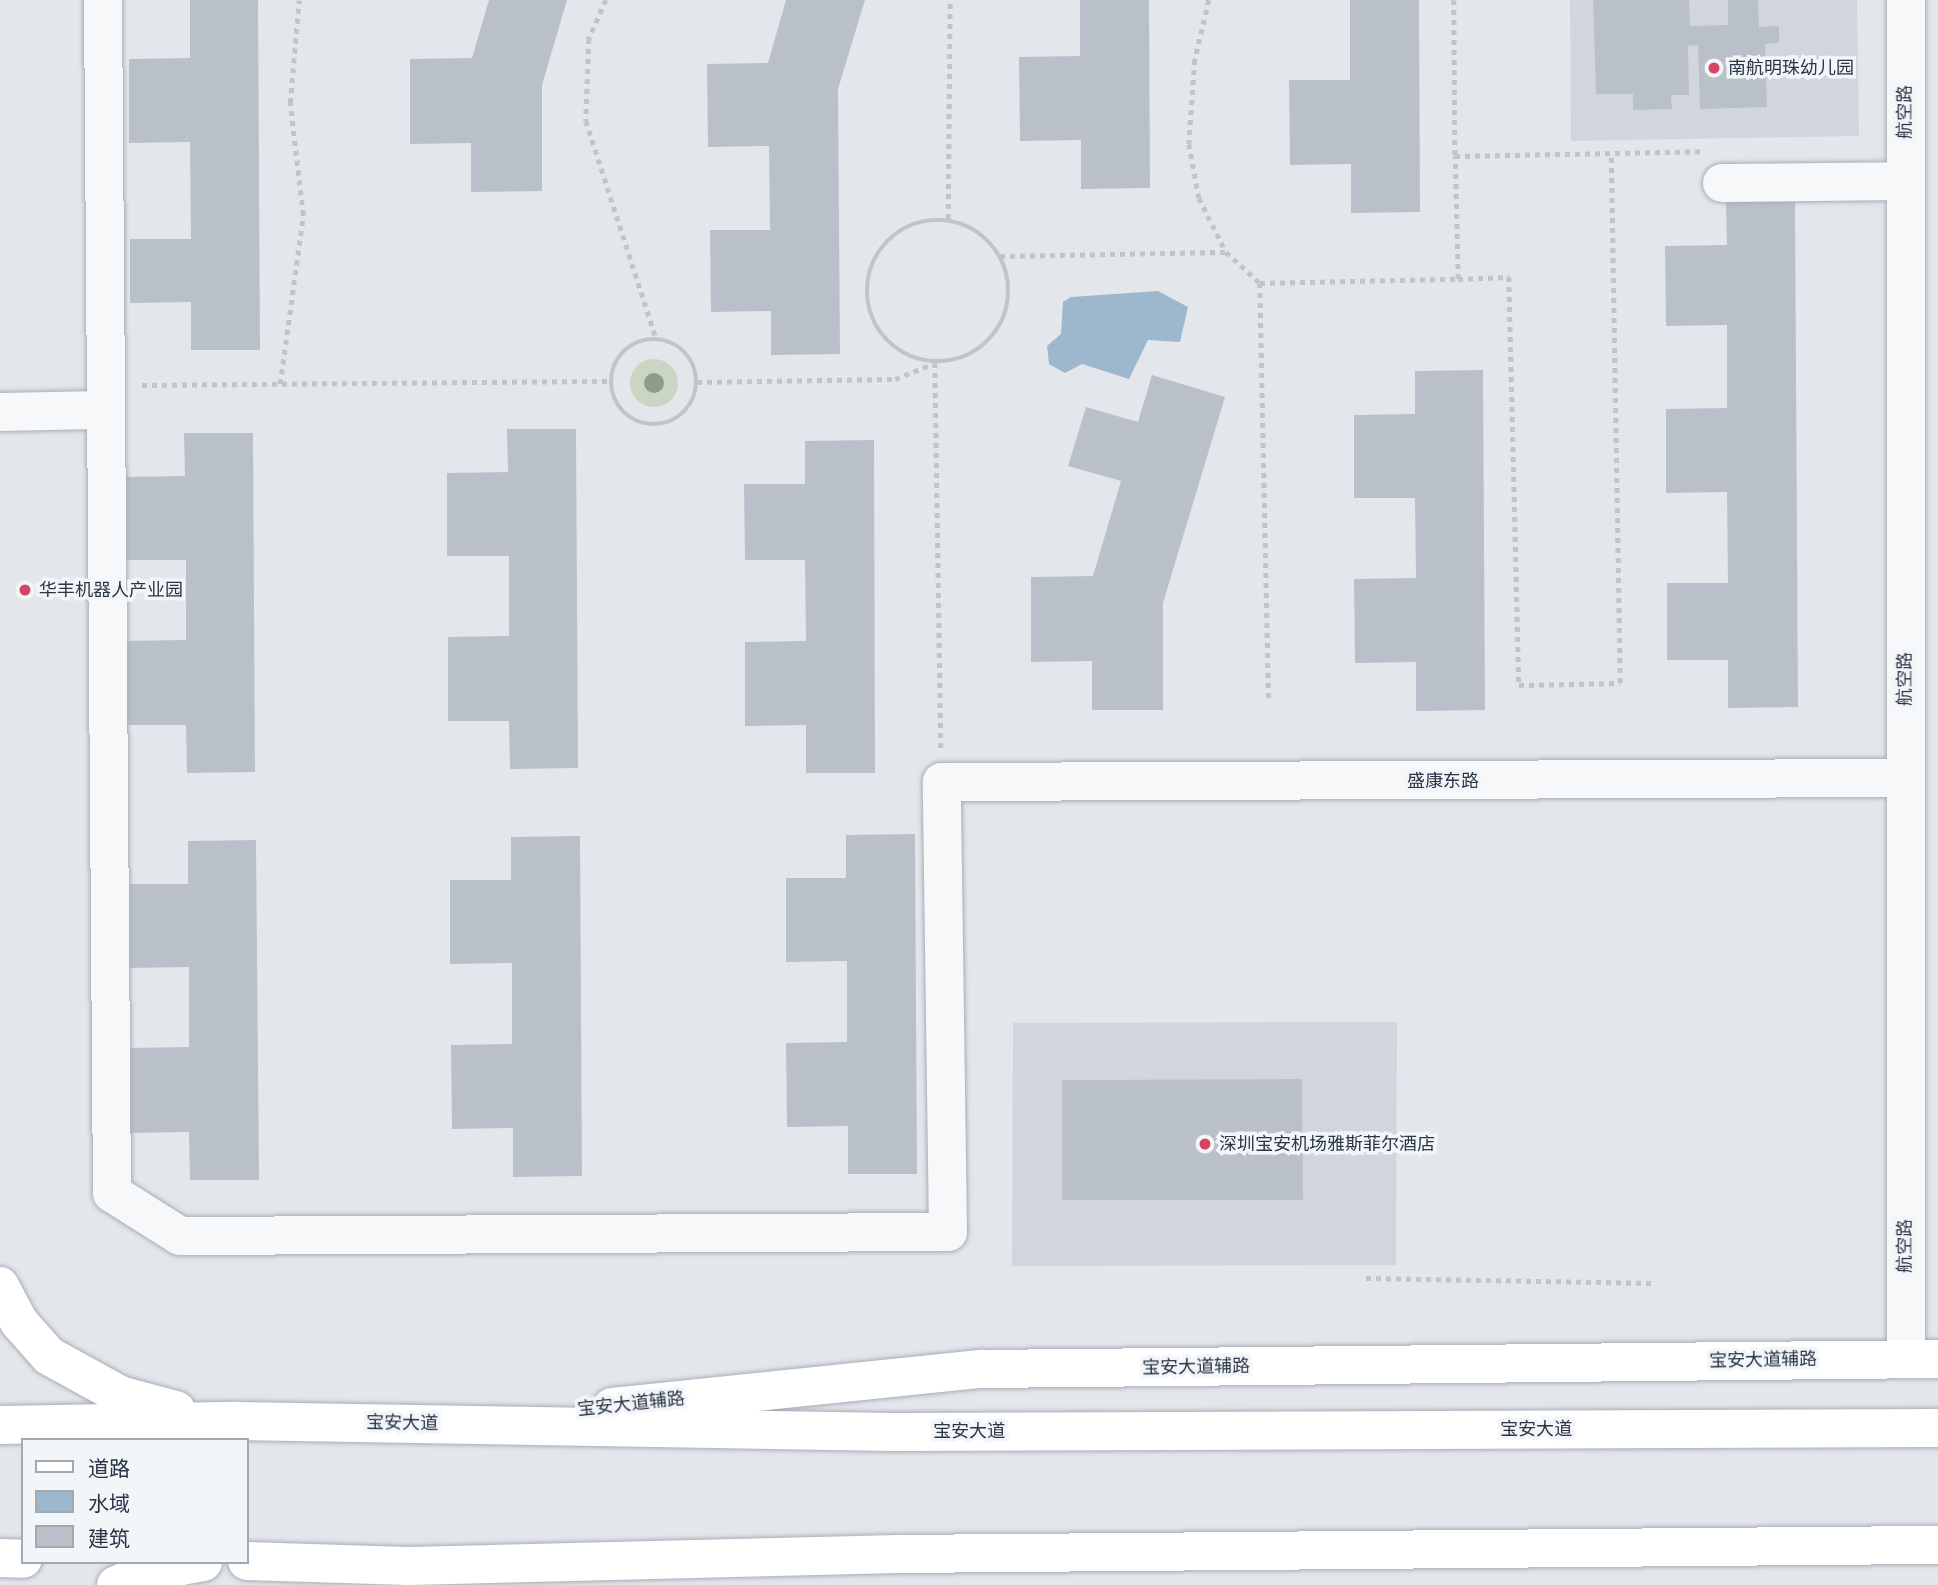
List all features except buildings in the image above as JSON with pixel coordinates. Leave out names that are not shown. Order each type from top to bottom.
[{"type":"main road","points":[[0,1286],[19,1322],[49,1356],[84,1379],[157,1407],[237,1421]]},
{"type":"main road","name":"宝安大道辅路","points":[[458,1424],[981,1369],[1922,1359]]},
{"type":"main road","name":"宝安大道","points":[[0,1425],[237,1421],[893,1432],[1938,1428]]},
{"type":"main road","points":[[248,1561],[408,1566],[898,1554],[1938,1545]]},
{"type":"main road","points":[[0,1558],[21,1559]]},
{"type":"main road","points":[[116,1585],[149,1572],[192,1564]]},
{"type":"main road","points":[[408,1566],[589,1585]]},
{"type":"street","points":[[103,0],[112,1193],[180,1236],[948,1232],[942,782]]},
{"type":"street","name":"航空路","points":[[1906,0],[1905,778],[1922,1359]]},
{"type":"street","points":[[1721,167],[1906,181]]},
{"type":"street","points":[[0,412],[106,398]]},
{"type":"street","name":"盛康东路","points":[[942,782],[1905,778]]},
{"type":"path","points":[[280,384],[303,215],[290,103],[299,0]]},
{"type":"path","points":[[606,0],[589,39],[586,121],[656,338]]},
{"type":"path","points":[[948,219],[950,0]]},
{"type":"path","points":[[1209,0],[1195,60],[1189,144],[1199,198],[1226,252],[1260,283],[1509,277],[1519,685],[1620,683],[1611,153]]},
{"type":"path","points":[[1454,0],[1458,279]]},
{"type":"path","points":[[1455,156],[1611,153],[1721,167]]},
{"type":"path","points":[[697,382],[895,379],[934,363],[959,360],[997,332],[1010,285],[1000,256],[972,227],[948,219],[925,220],[885,243],[867,284],[877,329],[912,358],[934,363]]},
{"type":"path","points":[[1000,256],[1226,252]]},
{"type":"path","points":[[1260,283],[1269,698]]},
{"type":"path","points":[[656,338],[682,349],[697,382],[685,413],[658,426],[629,419],[612,395],[610,381],[625,350],[656,338]]},
{"type":"path","points":[[934,363],[942,782]]},
{"type":"path","points":[[106,398],[280,384],[610,381]]},
{"type":"path","points":[[1366,1278],[1653,1283]]},
{"type":"shaded area","name":"南航明珠幼儿园","points":[[1570,0],[1857,0],[1859,136],[1571,141]]},
{"type":"shaded area","name":"深圳宝安机场雅斯菲尔酒店","points":[[1397,1022],[1396,1265],[1012,1266],[1013,1023]]},
{"type":"green space","points":[[654,359],[671,366],[678,383],[671,400],[654,407],[637,400],[630,383],[637,366]]},
{"type":"water","points":[[1158,291],[1188,307],[1180,342],[1148,340],[1129,379],[1082,364],[1065,373],[1049,364],[1047,346],[1061,334],[1063,302],[1071,297]]},
{"type":"place","name":"南航明珠幼儿园","points":[[1714,68]]},
{"type":"place","name":"华丰机器人产业园","points":[[25,590]]},
{"type":"place","name":"深圳宝安机场雅斯菲尔酒店","points":[[1205,1144]]}]
